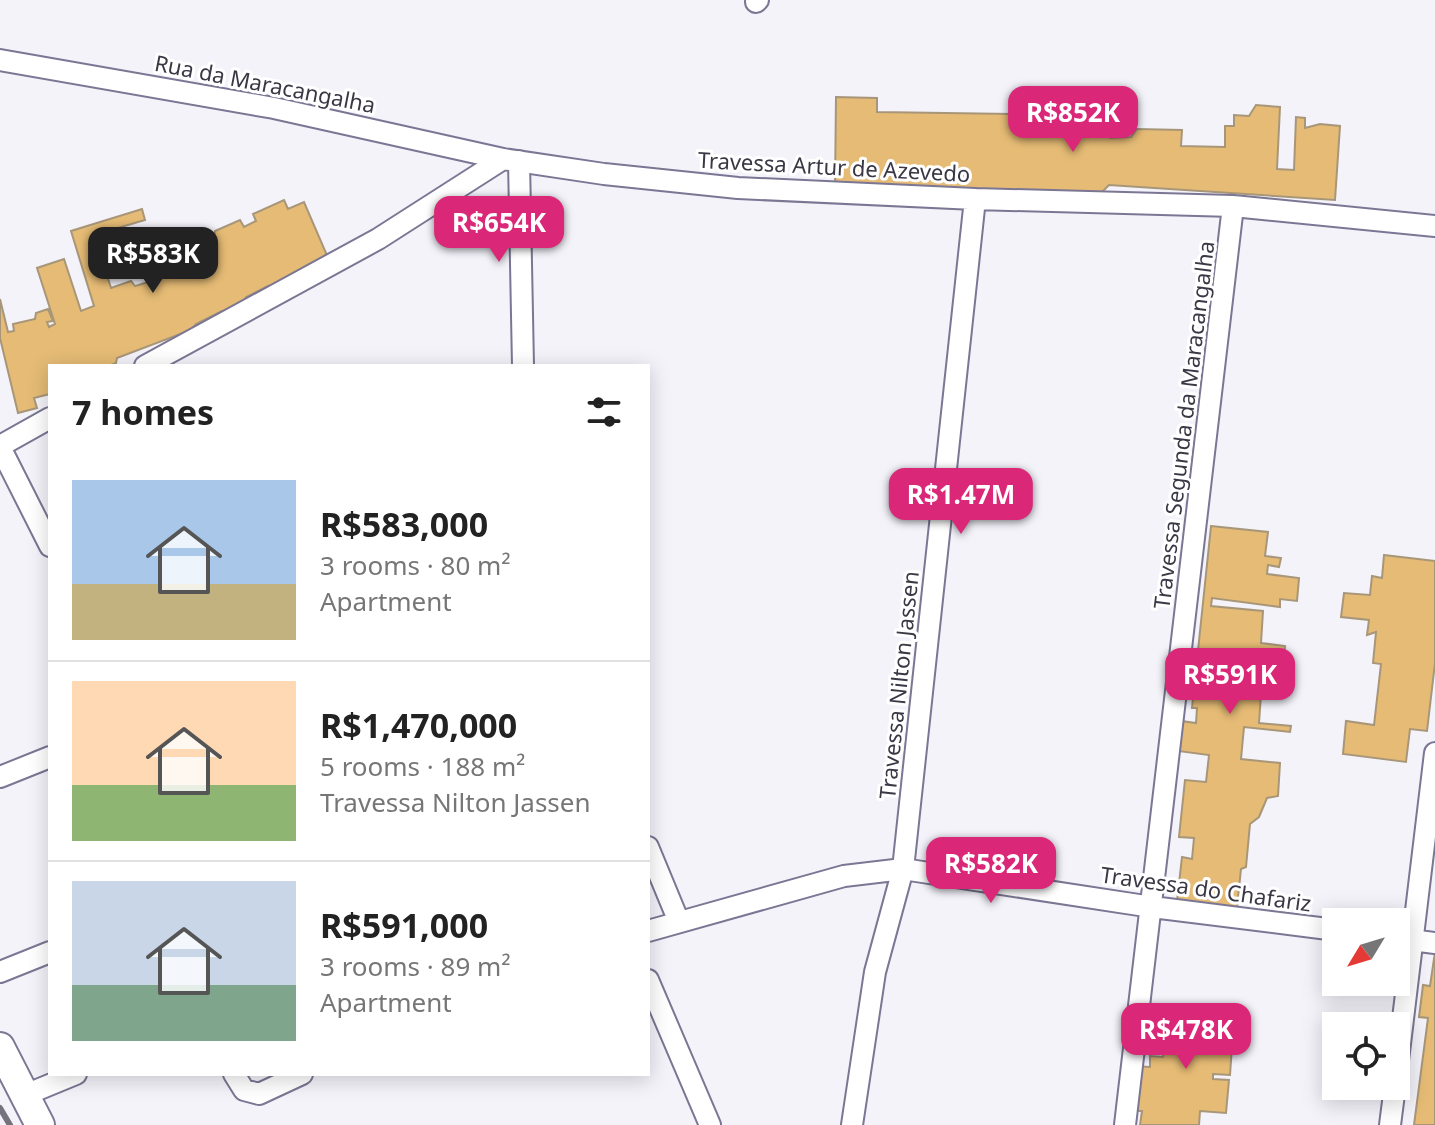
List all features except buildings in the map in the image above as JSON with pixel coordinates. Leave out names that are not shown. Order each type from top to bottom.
[{"type":"street","name":"Rua da Maracangalha","points":[[0,60],[274,108],[511,160]]},
{"type":"street","name":"Travessa Artur de Azevedo","points":[[511,160],[604,174],[738,188],[1233,206],[1435,226]]},
{"type":"street","points":[[149,364],[378,239],[511,160],[523,364]]},
{"type":"street","name":"Travessa Nilton Jassen","points":[[852,1125],[875,972],[903,869],[975,199]]},
{"type":"street","name":"Travessa Segunda da Maracangalha","points":[[1125,1125],[1233,206]]},
{"type":"street","points":[[48,419],[0,447],[48,542]]},
{"type":"street","points":[[1409,908],[1435,753]]},
{"type":"street","points":[[0,777],[48,758]]},
{"type":"street","points":[[650,852],[679,922]]},
{"type":"street","name":"Travessa do Chafariz","points":[[650,930],[844,876],[903,869],[1152,907],[1322,928]]},
{"type":"street","points":[[1410,940],[1435,943]]},
{"type":"street","points":[[0,972],[48,953]]},
{"type":"street","points":[[650,985],[710,1125]]},
{"type":"street","points":[[0,1047],[40,1125]]},
{"type":"street","points":[[25,1095],[71,1076]]},
{"type":"street","points":[[235,1076],[244,1090],[259,1094],[298,1076]]},
{"type":"street","points":[[1390,1125],[1393,1100]]},
{"type":"railway","points":[[0,1108],[10,1125]]}]
